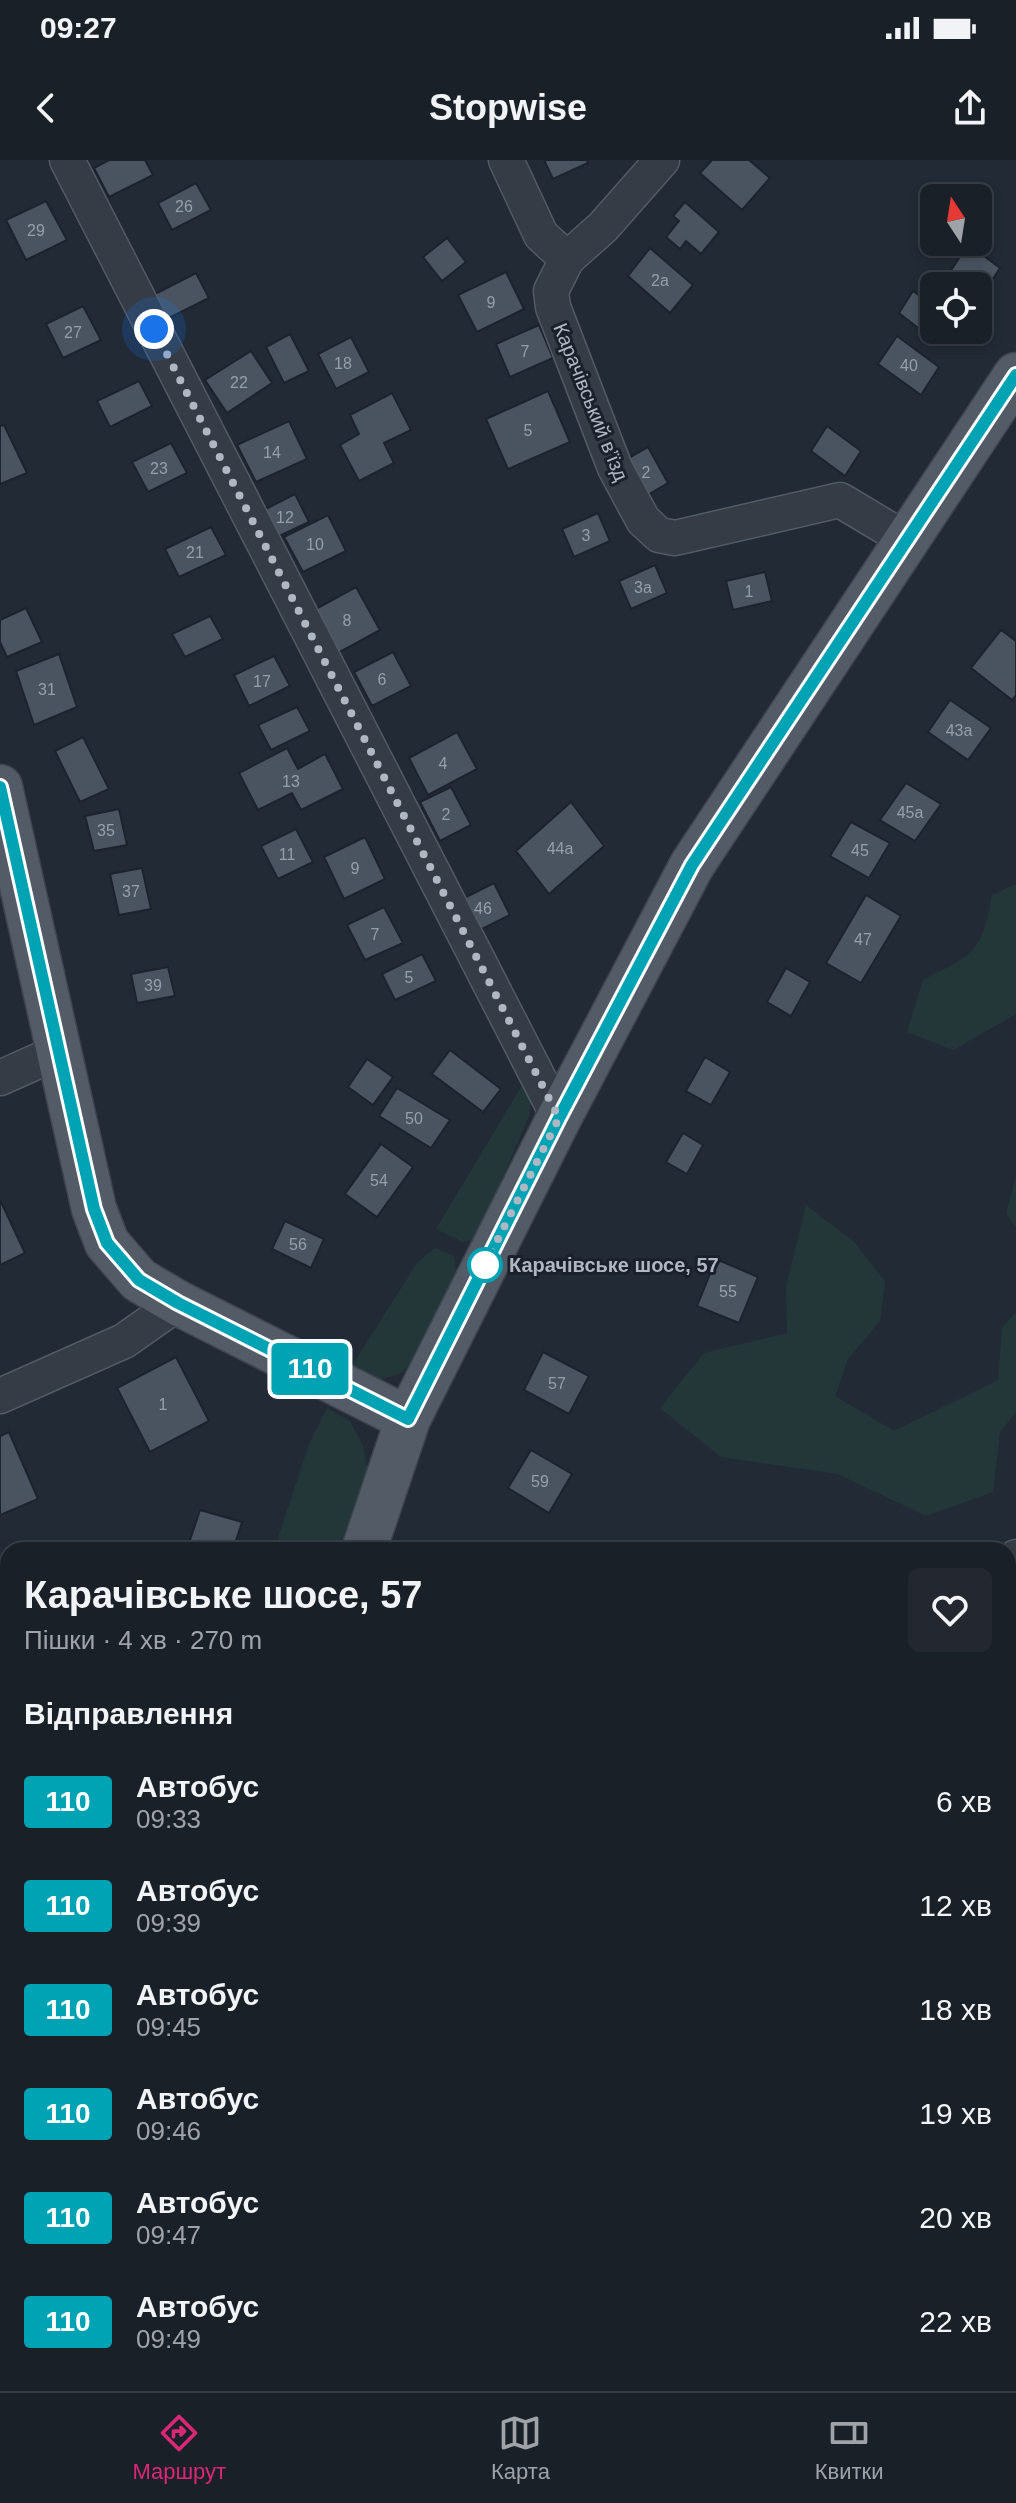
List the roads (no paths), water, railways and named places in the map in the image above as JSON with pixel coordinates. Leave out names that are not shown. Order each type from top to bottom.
[{"type":"main road","points":[[367,1542],[408,1419],[559,1118],[692,865],[1016,375]]},
{"type":"main road","points":[[3,806],[94,1209],[107,1243],[139,1280],[178,1303],[408,1419]]},
{"type":"street","points":[[67,160],[559,1118]]},
{"type":"street","points":[[506,160],[541,235],[567,259],[603,227],[662,160]]},
{"type":"street","name":"Карачівський в’їзд","points":[[567,259],[551,291],[553,307],[615,468],[643,520],[659,535],[675,538],[840,500],[907,540]]},
{"type":"street","points":[[0,1078],[58,1052]]},
{"type":"street","points":[[0,1396],[124,1341],[178,1303]]},
{"type":"place","name":"Карачівське шосе, 57","points":[[485,1265]]}]
